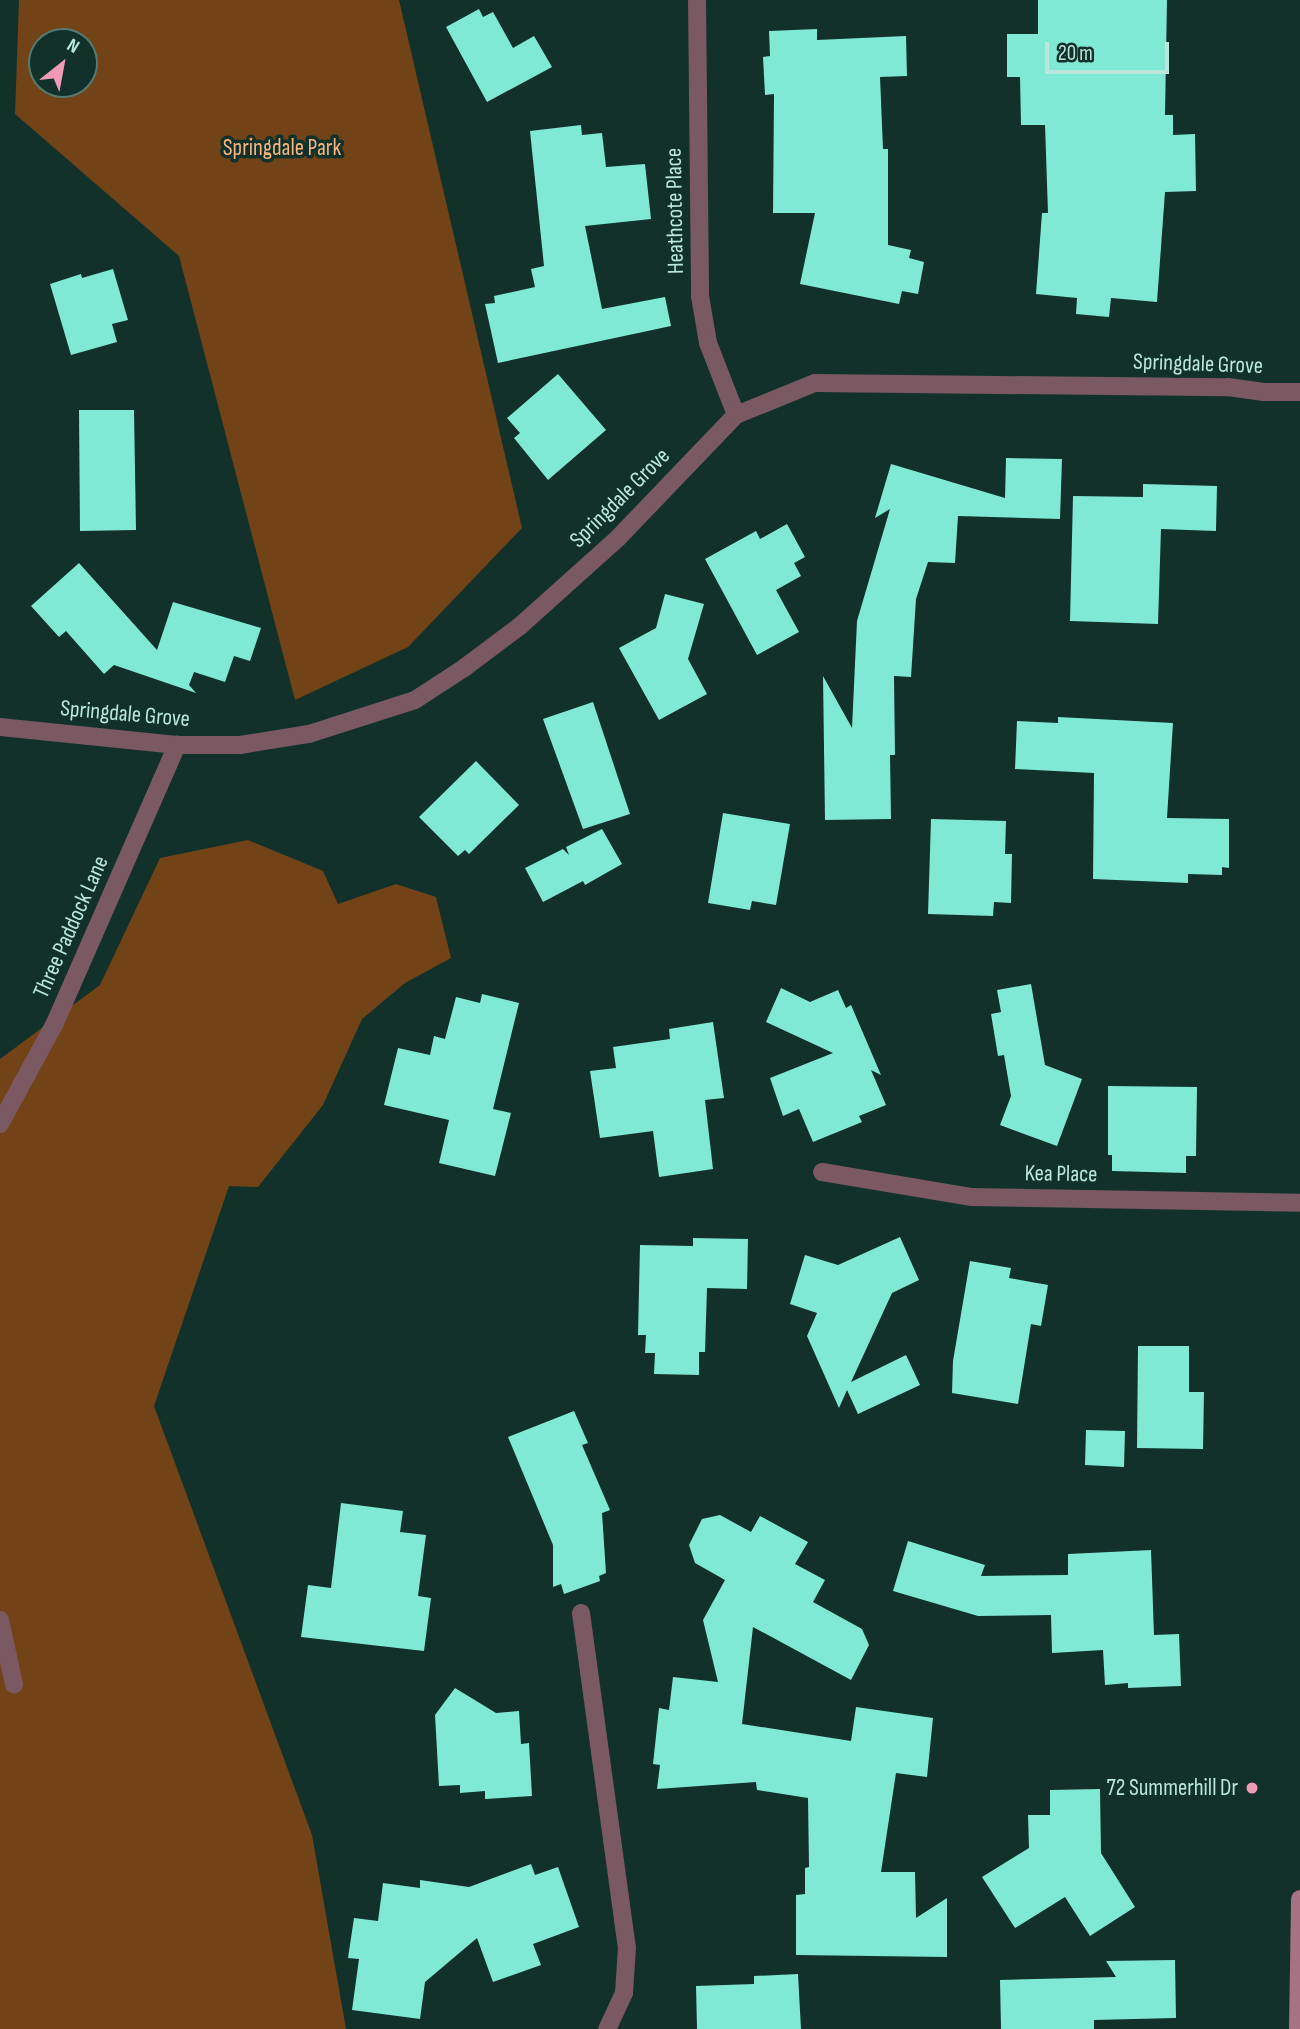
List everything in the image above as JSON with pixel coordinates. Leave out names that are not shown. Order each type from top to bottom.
[{"type":"main road","points":[[1298,2029],[1300,1899]]},
{"type":"street","name":"Heathcote Place","points":[[697,0],[701,296],[708,343],[736,415]]},
{"type":"street","name":"Springdale Grove","points":[[0,727],[177,746],[240,745],[309,734],[415,700],[520,626],[618,538],[736,415],[816,383],[1228,387],[1264,392],[1300,392]]},
{"type":"street","name":"Three Paddock Lane","points":[[0,1124],[55,1024],[177,746]]},
{"type":"street","name":"Kea Place","points":[[822,1172],[972,1197],[1300,1203]]},
{"type":"street","points":[[581,1613],[627,1947],[624,1993],[607,2029]]},
{"type":"street","points":[[0,1620],[14,1684]]},
{"type":"green space","name":"Springdale Park","points":[[19,0],[399,0],[522,528],[408,647],[295,700],[179,256],[15,114]]},
{"type":"green space","points":[[248,840],[323,871],[338,904],[396,884],[436,897],[451,958],[405,983],[362,1019],[323,1105],[258,1187],[229,1186],[154,1406],[312,1835],[346,2029],[0,2029],[0,1059],[100,985],[160,858]]},
{"type":"building","points":[[1038,0],[1167,0],[1165,115],[1173,115],[1173,135],[1195,134],[1196,191],[1165,192],[1157,302],[1111,298],[1109,317],[1076,314],[1077,298],[1036,294],[1042,213],[1048,213],[1045,125],[1021,125],[1020,77],[1007,77],[1007,34],[1038,34]]},
{"type":"building","points":[[479,9],[483,17],[493,12],[513,48],[534,36],[552,67],[487,102],[446,27]]},
{"type":"building","points":[[817,29],[817,40],[906,36],[907,76],[880,77],[883,149],[888,149],[888,245],[911,250],[909,258],[924,262],[918,294],[902,291],[899,304],[800,284],[815,213],[773,213],[774,94],[765,95],[763,57],[770,56],[769,31]]},
{"type":"building","points":[[581,125],[582,135],[602,133],[606,167],[645,164],[651,219],[585,226],[602,309],[665,297],[671,326],[498,363],[485,304],[495,303],[494,296],[535,287],[531,269],[544,266],[530,131]]},
{"type":"building","points":[[113,269],[128,320],[112,324],[117,342],[71,355],[50,284],[81,274],[82,278]]},
{"type":"building","points":[[558,374],[606,430],[548,480],[514,438],[520,433],[507,418]]},
{"type":"building","points":[[79,410],[134,410],[136,530],[80,531]]},
{"type":"building","points":[[1006,458],[1062,459],[1060,519],[958,516],[955,563],[928,562],[916,599],[911,677],[894,676],[895,755],[890,755],[891,819],[825,820],[823,676],[852,728],[857,621],[890,509],[875,518],[891,464],[1005,498]]},
{"type":"building","points":[[1143,484],[1217,486],[1216,531],[1161,529],[1158,624],[1070,621],[1073,496],[1143,497]]},
{"type":"building","points":[[787,524],[805,557],[794,563],[801,576],[776,590],[799,632],[757,655],[705,559],[756,531],[760,539]]},
{"type":"building","points":[[79,563],[157,650],[173,602],[261,628],[250,661],[234,656],[225,682],[194,672],[189,685],[196,693],[114,665],[104,674],[66,631],[59,637],[31,606]]},
{"type":"building","points":[[665,594],[704,604],[688,659],[707,694],[659,720],[619,648],[656,628]]},
{"type":"building","points":[[593,702],[630,814],[583,829],[543,719]]},
{"type":"building","points":[[1058,717],[1173,723],[1167,818],[1229,819],[1229,868],[1222,867],[1222,875],[1188,874],[1188,883],[1093,879],[1094,773],[1015,769],[1017,721],[1058,723]]},
{"type":"building","points":[[476,761],[519,805],[469,854],[465,850],[458,856],[419,817]]},
{"type":"building","points":[[723,813],[790,824],[776,905],[752,901],[750,910],[708,903]]},
{"type":"building","points":[[931,819],[1006,821],[1005,854],[1012,854],[1011,903],[994,902],[993,916],[928,914]]},
{"type":"building","points":[[602,829],[622,864],[585,885],[583,881],[543,902],[525,868],[563,849],[569,855],[566,847]]},
{"type":"building","points":[[1031,984],[1045,1065],[1082,1079],[1057,1146],[1000,1125],[1011,1096],[1004,1055],[998,1056],[991,1014],[1001,1012],[997,990]]},
{"type":"building","points":[[781,988],[810,1002],[838,990],[846,1008],[851,1005],[881,1075],[871,1070],[886,1105],[859,1116],[862,1122],[813,1142],[799,1109],[783,1116],[770,1078],[833,1053],[766,1022]]},
{"type":"building","points":[[482,994],[519,1003],[493,1109],[511,1113],[495,1176],[439,1163],[449,1120],[384,1105],[398,1048],[430,1055],[434,1036],[445,1039],[456,997],[480,1003]]},
{"type":"building","points":[[713,1022],[724,1098],[705,1100],[713,1169],[659,1177],[653,1131],[600,1138],[590,1071],[616,1068],[613,1047],[670,1039],[669,1029]]},
{"type":"building","points":[[1108,1086],[1197,1087],[1196,1156],[1186,1156],[1186,1173],[1112,1171],[1112,1155],[1108,1155]]},
{"type":"building","points":[[900,1237],[919,1280],[892,1293],[851,1382],[906,1355],[920,1385],[858,1414],[847,1390],[839,1408],[807,1336],[817,1313],[790,1304],[805,1255],[838,1265]]},
{"type":"building","points":[[693,1238],[748,1239],[747,1289],[707,1288],[705,1352],[699,1352],[699,1375],[654,1374],[655,1353],[645,1353],[646,1335],[638,1335],[640,1245],[693,1246]]},
{"type":"building","points":[[970,1261],[1011,1268],[1009,1278],[1048,1285],[1041,1326],[1031,1324],[1018,1404],[952,1393],[953,1361]]},
{"type":"building","points":[[1138,1346],[1189,1346],[1189,1392],[1204,1392],[1203,1449],[1137,1448]]},
{"type":"building","points":[[574,1411],[588,1443],[582,1445],[610,1510],[602,1513],[606,1573],[599,1576],[600,1581],[564,1594],[561,1584],[553,1587],[553,1545],[508,1437]]},
{"type":"building","points":[[1086,1430],[1125,1431],[1124,1467],[1085,1465]]},
{"type":"building","points":[[341,1503],[403,1511],[400,1532],[426,1535],[418,1596],[431,1598],[424,1651],[301,1637],[308,1585],[331,1588]]},
{"type":"building","points":[[720,1515],[751,1532],[760,1516],[808,1542],[795,1564],[825,1580],[813,1602],[862,1629],[869,1645],[851,1680],[753,1627],[742,1724],[851,1741],[856,1707],[933,1718],[927,1777],[896,1773],[881,1872],[915,1872],[916,1918],[947,1898],[947,1957],[796,1955],[796,1895],[805,1894],[805,1868],[809,1867],[808,1798],[757,1790],[756,1782],[657,1789],[660,1765],[653,1764],[659,1708],[669,1710],[673,1677],[718,1682],[703,1620],[725,1580],[695,1563],[689,1545],[702,1519]]},
{"type":"building","points":[[908,1541],[985,1565],[981,1576],[1068,1575],[1068,1554],[1151,1550],[1154,1635],[1179,1634],[1181,1686],[1128,1688],[1128,1683],[1105,1685],[1103,1650],[1052,1653],[1051,1615],[978,1616],[893,1591]]},
{"type":"building","points":[[455,1688],[496,1713],[519,1711],[521,1744],[529,1743],[532,1796],[485,1799],[485,1791],[460,1793],[460,1785],[439,1786],[435,1715]]},
{"type":"building","points":[[1100,1789],[1101,1853],[1135,1907],[1090,1936],[1065,1897],[1015,1928],[982,1877],[1029,1848],[1028,1815],[1050,1815],[1050,1790]]},
{"type":"building","points":[[531,1864],[535,1875],[558,1867],[579,1927],[533,1944],[541,1965],[493,1982],[477,1938],[425,1982],[420,2019],[352,2010],[359,1959],[348,1958],[354,1918],[378,1921],[383,1883],[420,1888],[420,1880],[469,1887]]},
{"type":"building","points":[[1175,1960],[1176,2018],[1094,2020],[1094,2029],[1001,2029],[1000,1980],[1116,1977],[1106,1961]]},
{"type":"building","points":[[798,1974],[801,2029],[697,2029],[696,1986],[754,1984],[754,1976]]},
{"type":"place","name":"72 Summerhill Dr","points":[[1252,1788]]}]
